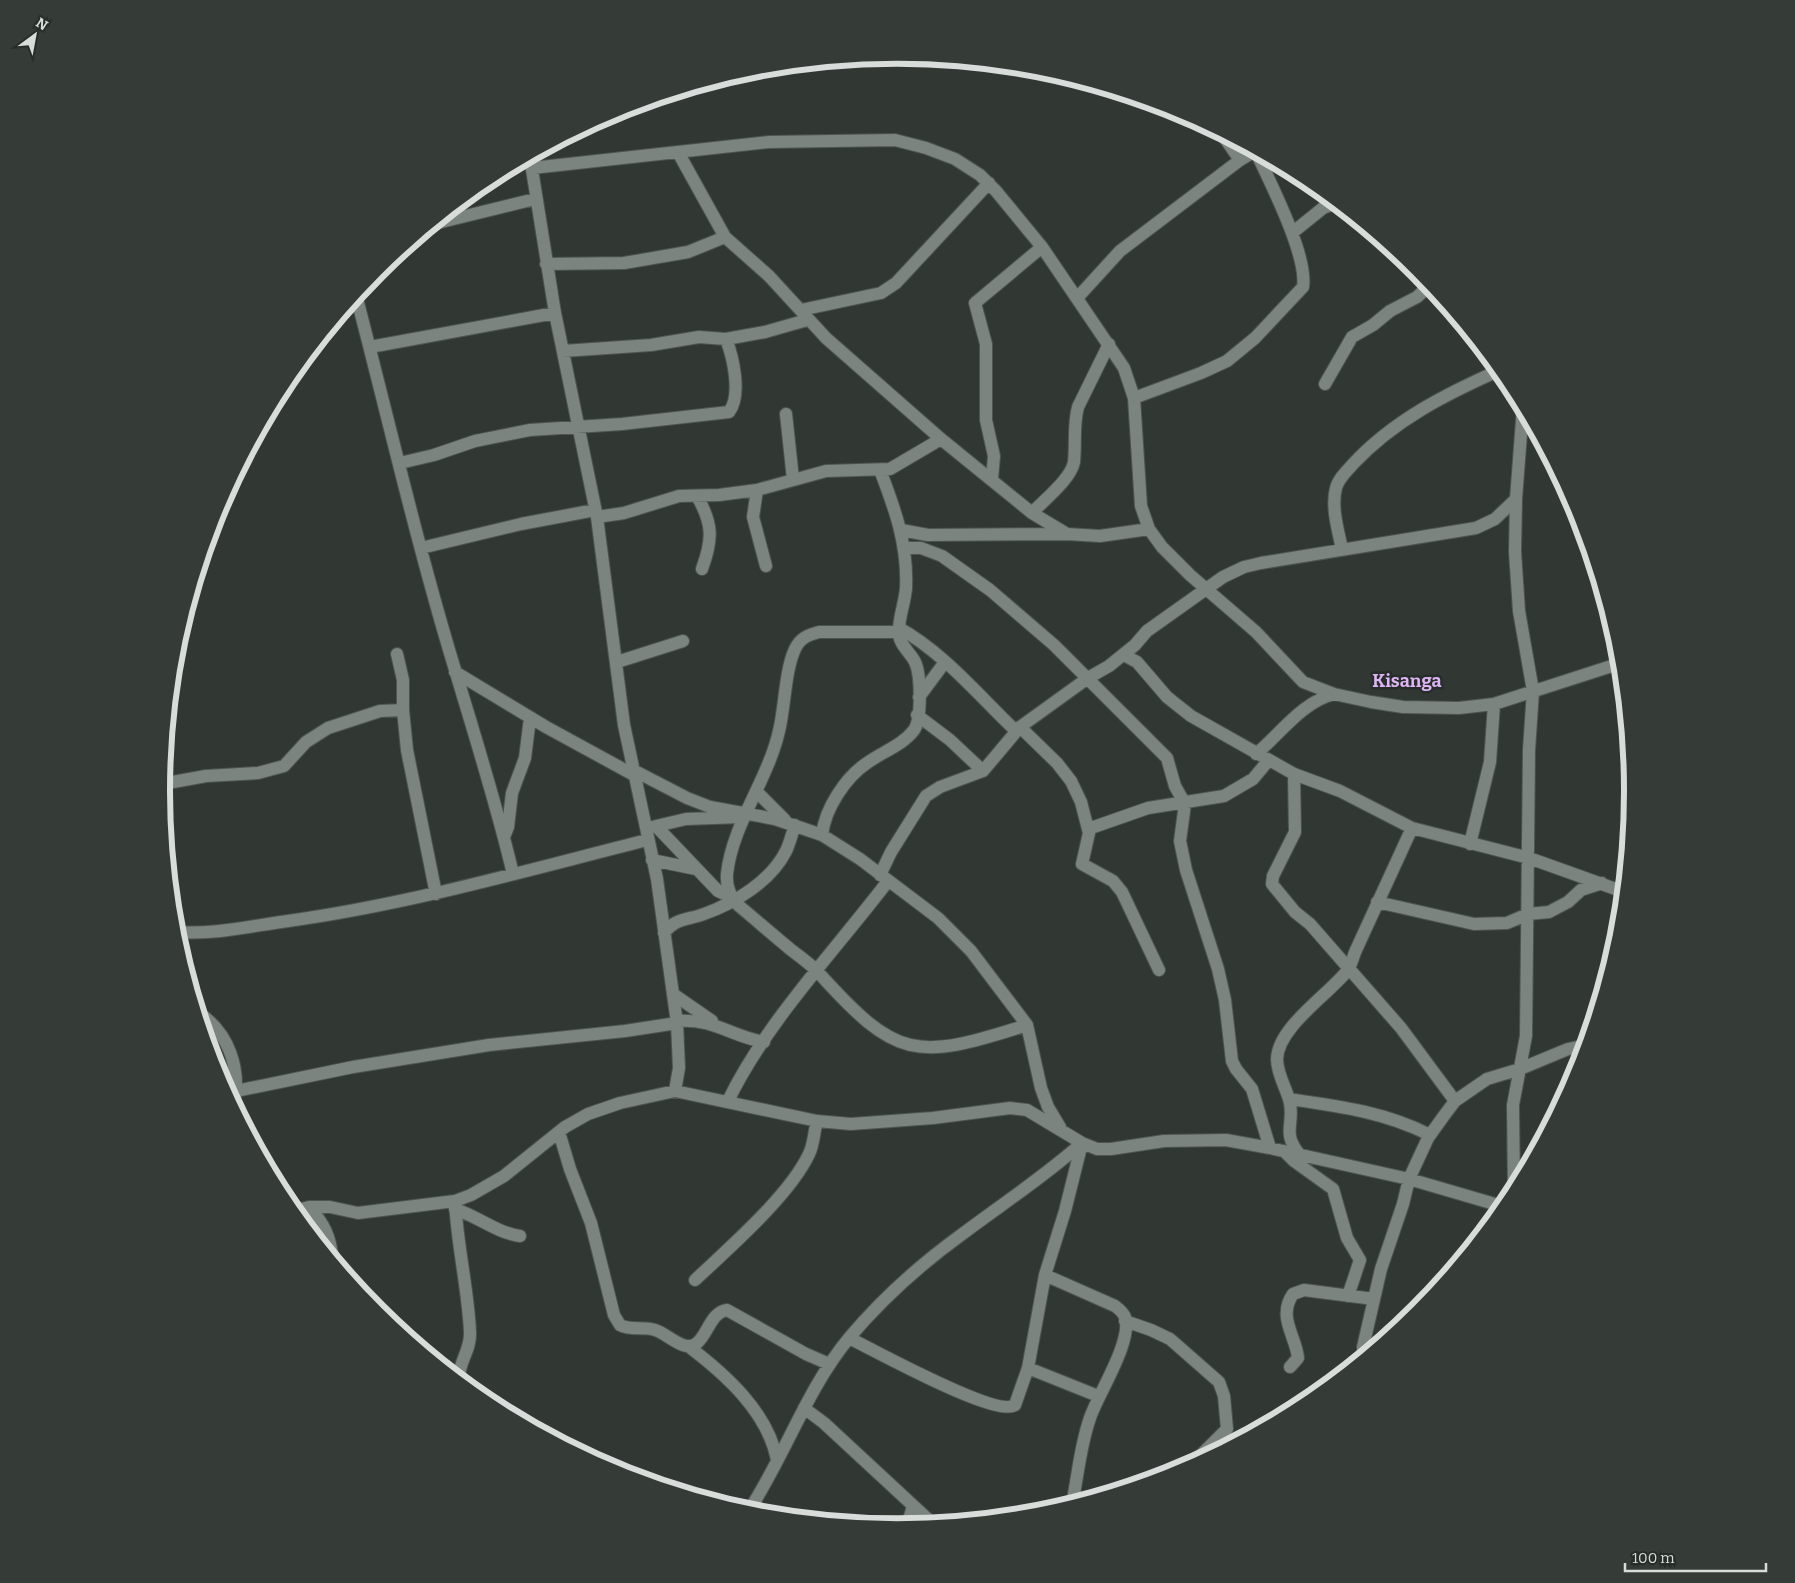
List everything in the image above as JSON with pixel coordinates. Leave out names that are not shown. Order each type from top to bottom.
[{"type":"street","points":[[532,162],[679,154],[769,142],[895,140],[926,148],[955,159],[989,183],[1042,247],[1078,297],[1124,368],[1134,398],[1141,506],[1149,528],[1162,547],[1206,589],[1256,632],[1303,682],[1334,694],[1403,707],[1459,708],[1494,704],[1614,665]]},
{"type":"street","points":[[1229,144],[1240,160]]},
{"type":"street","points":[[679,154],[725,237],[769,276],[804,315],[848,359],[1032,514],[1067,534]]},
{"type":"street","points":[[1078,297],[1120,251],[1240,160],[1249,155]]},
{"type":"street","points":[[1134,398],[1201,373],[1227,361],[1255,338],[1299,293],[1304,280],[1292,233],[1259,160]]},
{"type":"street","points":[[531,163],[535,199],[555,313],[596,513],[624,725],[634,773],[650,832],[652,860],[677,1022],[679,1068],[675,1092]]},
{"type":"street","points":[[563,351],[651,345],[699,337],[726,338],[765,332],[804,315],[881,293],[896,283],[989,183]]},
{"type":"street","points":[[445,221],[535,199]]},
{"type":"street","points":[[1292,233],[1323,208],[1329,206]]},
{"type":"street","points":[[546,264],[624,263],[688,252],[725,237]]},
{"type":"street","points":[[992,479],[994,456],[986,420],[987,350],[976,302],[1042,247]]},
{"type":"street","points":[[1325,384],[1352,337],[1373,325],[1390,311],[1417,297],[1424,290]]},
{"type":"street","points":[[358,303],[421,548],[455,672],[504,837],[512,874]]},
{"type":"street","points":[[370,347],[555,313]]},
{"type":"street","points":[[400,463],[434,455],[475,441],[530,430],[622,424],[730,412],[734,405],[734,377],[732,355],[726,338]]},
{"type":"street","points":[[1032,514],[1069,475],[1074,463],[1075,417],[1078,407],[1109,344]]},
{"type":"street","points":[[1342,549],[1334,504],[1336,487],[1342,476],[1362,454],[1402,421],[1445,395],[1493,373]]},
{"type":"street","points":[[786,414],[794,479]]},
{"type":"street","points":[[1514,1178],[1514,1105],[1526,1036],[1529,750],[1533,691],[1519,611],[1515,552],[1516,499],[1522,418]]},
{"type":"street","points":[[421,548],[521,524],[596,513],[624,513],[679,496],[757,490],[826,471],[858,468],[880,470],[901,465],[941,439]]},
{"type":"street","points":[[822,835],[824,821],[847,780],[862,766],[906,738],[916,726],[920,677],[917,665],[900,640],[899,630],[906,590],[905,548],[901,530],[880,470]]},
{"type":"street","points":[[757,490],[753,517],[766,566]]},
{"type":"street","points":[[696,496],[707,516],[710,537],[710,546],[702,569]]},
{"type":"street","points":[[728,1101],[742,1073],[884,878],[891,852],[926,796],[940,787],[983,771],[1018,729],[1124,654],[1147,631],[1206,589],[1244,567],[1342,549],[1476,528],[1495,519],[1516,499]]},
{"type":"street","points":[[901,530],[928,535],[1067,534],[1100,536],[1149,528]]},
{"type":"street","points":[[905,548],[921,548],[942,556],[960,568],[1042,635],[1168,758],[1175,786],[1185,804],[1180,841],[1186,870],[1218,969],[1226,1009],[1232,1060],[1252,1088],[1270,1148]]},
{"type":"street","points":[[733,898],[727,886],[730,858],[779,732],[791,660],[799,642],[808,635],[819,632],[899,630],[923,643],[945,662],[1057,763],[1071,781],[1081,802],[1088,829],[1082,864],[1113,881],[1122,892],[1159,970]]},
{"type":"street","points":[[617,662],[683,641]]},
{"type":"street","points":[[397,654],[403,680],[402,710],[407,750],[436,894]]},
{"type":"street","points":[[1124,654],[1137,662],[1167,697],[1191,716],[1294,774],[1340,791],[1412,828],[1529,858],[1618,890]]},
{"type":"street","points":[[919,697],[945,662]]},
{"type":"street","points":[[455,672],[530,718],[634,773],[702,804],[746,816],[791,824],[822,835],[838,844],[938,918],[976,957],[1027,1024],[1041,1088],[1048,1107],[1061,1128]]},
{"type":"street","points":[[1256,754],[1303,710],[1322,697],[1334,694]]},
{"type":"street","points":[[1470,844],[1490,762],[1494,704]]},
{"type":"street","points":[[170,783],[206,776],[258,773],[284,766],[306,742],[328,728],[374,713],[402,710]]},
{"type":"street","points":[[917,715],[950,740],[983,771]]},
{"type":"street","points":[[504,837],[508,827],[512,794],[525,758],[530,718]]},
{"type":"street","points":[[1088,829],[1148,808],[1185,804],[1224,796],[1253,779],[1268,761]]},
{"type":"street","points":[[1294,774],[1295,832],[1273,876],[1272,884],[1295,912],[1310,924],[1401,1028],[1455,1101]]},
{"type":"street","points":[[757,792],[791,824]]},
{"type":"street","points":[[184,932],[204,933],[346,913],[436,894],[512,874],[650,832],[686,819],[746,816]]},
{"type":"street","points":[[664,934],[678,920],[711,912],[771,872],[786,850],[791,824]]},
{"type":"street","points":[[1299,1154],[1291,1144],[1288,1134],[1291,1112],[1289,1099],[1279,1071],[1279,1049],[1302,1016],[1349,969],[1377,902],[1412,828]]},
{"type":"street","points":[[650,832],[696,869],[718,891],[733,898],[816,970],[853,1011],[876,1031],[901,1044],[927,1049],[946,1048],[1027,1024]]},
{"type":"street","points":[[652,860],[696,869]]},
{"type":"street","points":[[1377,902],[1474,924],[1507,923],[1528,914],[1549,912],[1561,907],[1581,890],[1602,883]]},
{"type":"street","points":[[673,994],[716,1024],[735,1033],[764,1042]]},
{"type":"street","points":[[206,1018],[213,1023],[230,1051],[236,1072],[236,1091],[488,1044],[625,1031],[698,1020],[716,1024]]},
{"type":"street","points":[[1363,1351],[1362,1347],[1388,1243],[1403,1204],[1409,1179],[1430,1136],[1455,1101],[1487,1079],[1520,1069],[1542,1058],[1579,1047]]},
{"type":"street","points":[[302,1210],[310,1207],[330,1207],[358,1213],[455,1205],[504,1176],[579,1118],[602,1108],[675,1092],[817,1120],[875,1123],[1010,1108],[1027,1110],[1061,1128],[1082,1143],[1097,1148],[1111,1149],[1164,1141],[1217,1140],[1270,1148],[1409,1179],[1497,1205]]},
{"type":"street","points":[[1289,1099],[1336,1104],[1390,1118],[1430,1136]]},
{"type":"street","points":[[695,1280],[740,1237],[797,1173],[810,1152],[817,1120]]},
{"type":"street","points":[[559,1132],[570,1169],[591,1223],[617,1321],[624,1327],[655,1330],[688,1346],[722,1372],[745,1399],[771,1442],[776,1460]]},
{"type":"street","points":[[849,1338],[961,1393],[1006,1408],[1015,1405],[1028,1368],[1045,1275],[1065,1211],[1082,1143]]},
{"type":"street","points":[[752,1504],[829,1364],[849,1338],[908,1279],[938,1254],[1058,1165],[1082,1143]]},
{"type":"street","points":[[1284,1151],[1294,1161],[1327,1183],[1337,1197],[1347,1238],[1360,1260],[1348,1296]]},
{"type":"street","points":[[455,1205],[504,1232],[520,1236]]},
{"type":"street","points":[[455,1205],[466,1278],[470,1333],[468,1350],[459,1373]]},
{"type":"street","points":[[310,1207],[323,1222],[330,1247]]},
{"type":"street","points":[[1045,1275],[1115,1306],[1122,1312],[1126,1321],[1114,1366],[1098,1396],[1089,1419],[1073,1497]]},
{"type":"street","points":[[1290,1367],[1298,1358],[1288,1329],[1288,1305],[1293,1294],[1304,1290],[1374,1299]]},
{"type":"street","points":[[688,1346],[696,1345],[718,1313],[728,1310],[763,1328],[806,1354],[829,1364]]},
{"type":"street","points":[[1126,1321],[1170,1339],[1221,1385],[1227,1429],[1206,1450]]},
{"type":"street","points":[[1028,1368],[1098,1396]]},
{"type":"street","points":[[804,1408],[824,1423],[927,1518]]},
{"type":"street","points":[[909,1519],[913,1506]]},
{"type":"district","name":"Kisanga","points":[[1407,681]]}]
